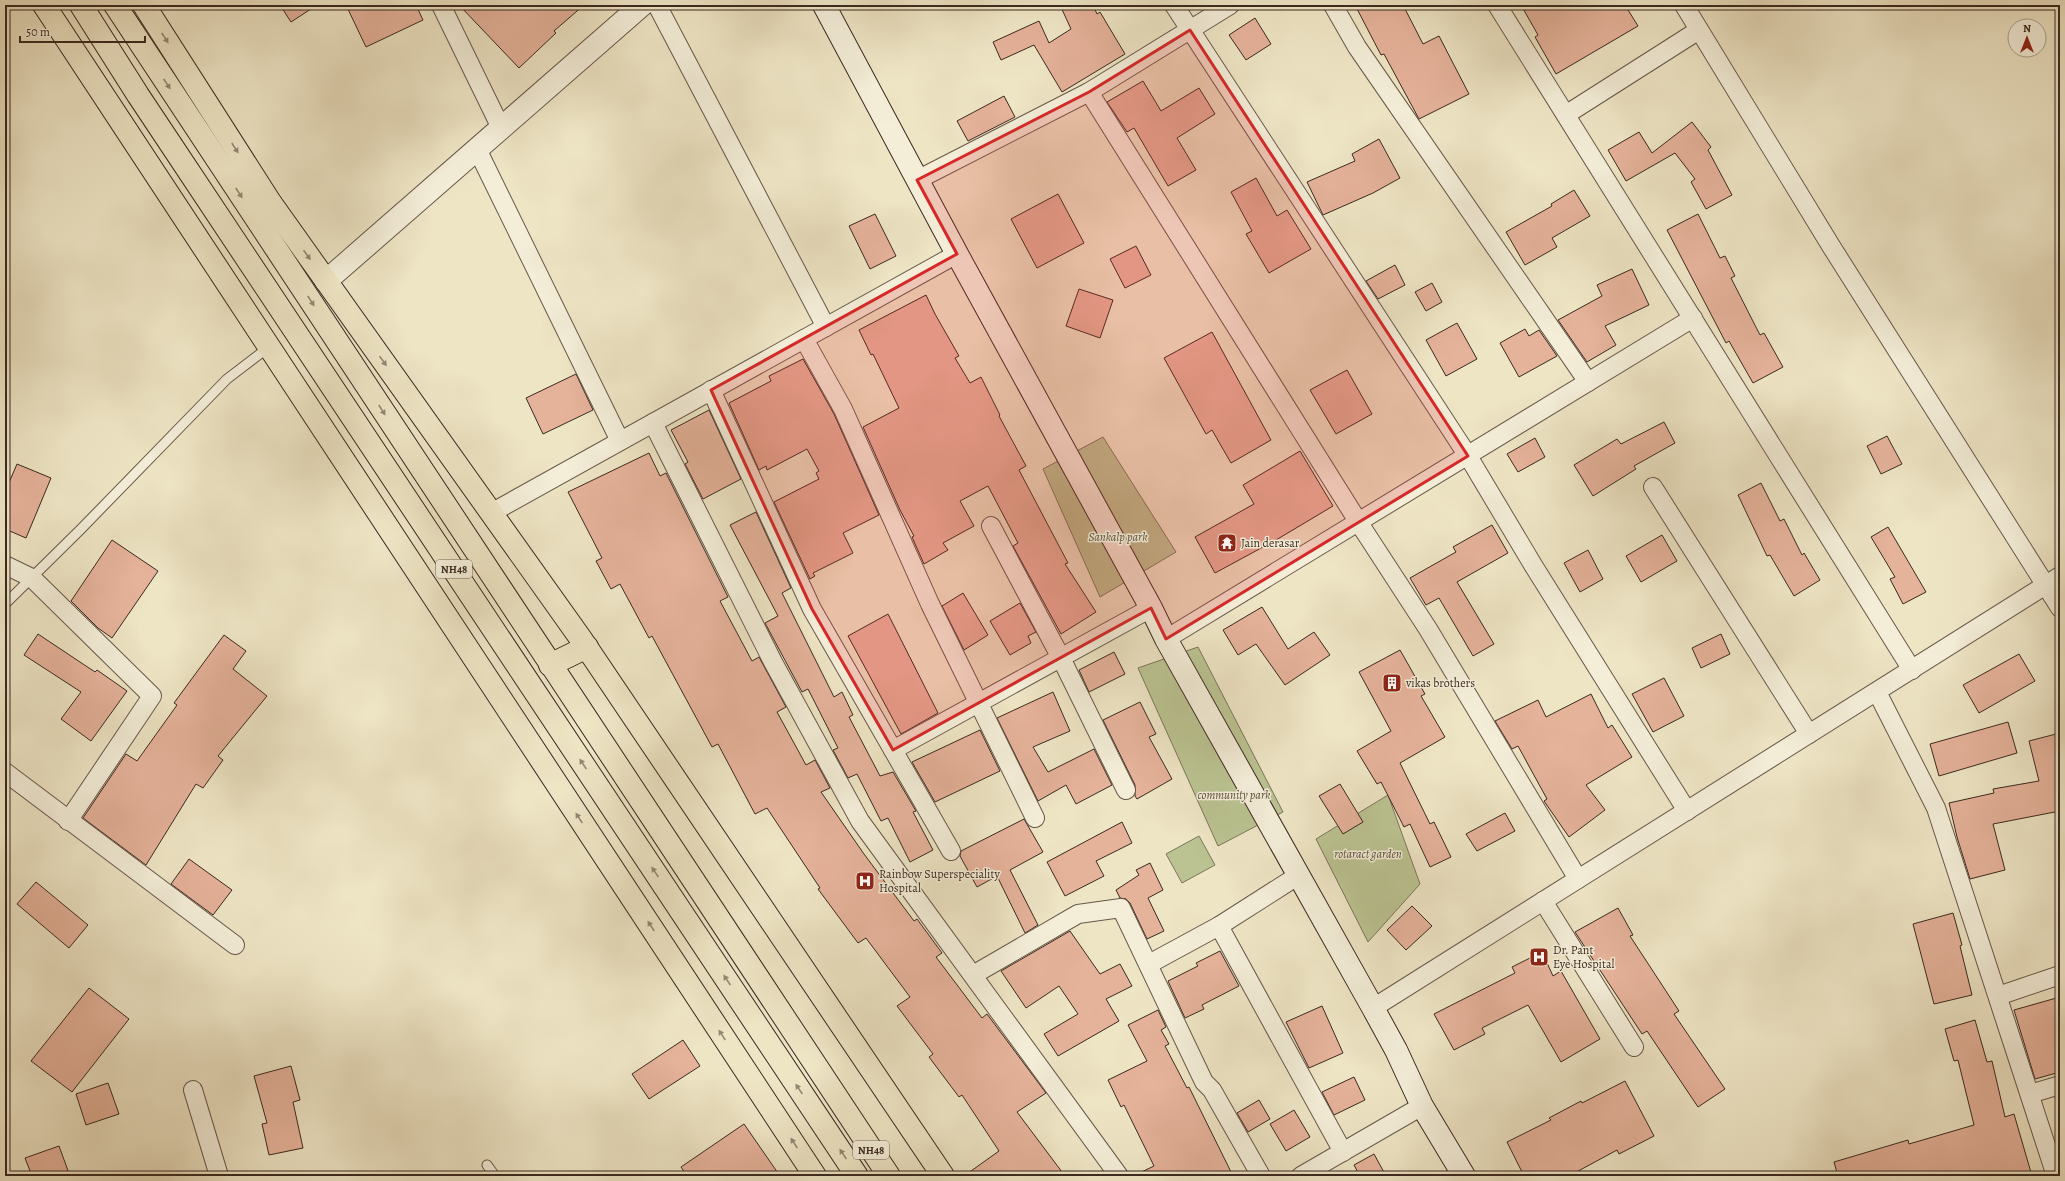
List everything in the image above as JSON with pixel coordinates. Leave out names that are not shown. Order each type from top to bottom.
[{"type":"highway","points":[[44,5],[815,1176]]},
{"type":"highway","name":"NH48","points":[[81,5],[138,95],[857,1176]]},
{"type":"highway","name":"NH48","points":[[115,5],[853,1124],[889,1176]]},
{"type":"highway","points":[[144,5],[270,202],[587,647],[943,1176]]},
{"type":"highway","points":[[550,665],[587,647]]},
{"type":"main road","points":[[326,281],[642,5]]},
{"type":"main road","points":[[824,5],[957,254],[1151,608],[1166,639],[1373,1008],[1396,1050],[1422,1106],[1464,1176]]},
{"type":"street","points":[[440,5],[501,128]]},
{"type":"street","points":[[657,5],[826,327]]},
{"type":"street","points":[[1174,5],[1468,456],[1533,565],[1687,811]]},
{"type":"street","points":[[917,180],[1089,92],[1230,5]]},
{"type":"street","points":[[1333,5],[1358,47],[1588,382]]},
{"type":"street","points":[[1497,5],[1912,670]]},
{"type":"street","points":[[1684,5],[1831,246],[2053,581],[2060,608]]},
{"type":"street","points":[[1566,114],[1699,30]]},
{"type":"street","points":[[1089,92],[1358,523],[1428,629],[1578,879]]},
{"type":"street","points":[[477,149],[620,441]]},
{"type":"street","points":[[492,513],[957,254]]},
{"type":"street","points":[[1166,639],[1693,318]]},
{"type":"street","points":[[804,339],[843,409],[930,604],[1035,818]]},
{"type":"street","points":[[711,390],[812,609],[951,851]]},
{"type":"street","points":[[653,423],[773,662],[860,821],[1119,1176]]},
{"type":"street","points":[[1652,487],[1809,734]]},
{"type":"street","points":[[991,526],[1061,658],[1126,790]]},
{"type":"street","points":[[5,565],[32,578],[152,696],[68,821]]},
{"type":"street","points":[[1373,1008],[2053,581]]},
{"type":"street","points":[[893,750],[1151,608]]},
{"type":"street","points":[[1877,692],[1936,808],[2056,1176]]},
{"type":"street","points":[[5,772],[68,821],[235,944]]},
{"type":"street","points":[[1149,964],[1219,926],[1299,875]]},
{"type":"street","points":[[1543,901],[1634,1047]]},
{"type":"street","points":[[973,975],[1078,914],[1121,908],[1204,1082],[1212,1090],[1261,1176]]},
{"type":"street","points":[[1219,926],[1343,1152]]},
{"type":"street","points":[[1998,996],[2060,975]]},
{"type":"street","points":[[2030,1094],[2060,1085]]},
{"type":"street","points":[[193,1090],[219,1176]]},
{"type":"street","points":[[1301,1176],[1422,1106]]},
{"type":"lane","points":[[5,604],[227,378],[269,347]]},
{"type":"lane","points":[[486,1165],[495,1176]]},
{"type":"highlighted area","points":[[1190,30],[1468,456],[1166,639],[1151,608],[893,750],[812,609],[711,390],[957,254],[917,180],[1089,92]]},
{"type":"green space","name":"Sankalp park","points":[[1103,437],[1176,552],[1100,597],[1043,469]]},
{"type":"green space","name":"community park","points":[[1198,647],[1283,812],[1218,846],[1138,668]]},
{"type":"green space","name":"rotaract garden","points":[[1388,795],[1420,884],[1368,942],[1316,839]]},
{"type":"green space","points":[[1199,836],[1215,865],[1182,883],[1166,854]]},
{"type":"building","points":[[280,5],[317,5],[291,22]]},
{"type":"building","points":[[346,5],[416,5],[423,20],[366,47]]},
{"type":"building","points":[[459,5],[584,5],[554,31],[556,33],[519,68]]},
{"type":"building","points":[[1060,5],[1093,5],[1097,14],[1100,12],[1125,54],[1062,92],[1034,45],[1001,60],[993,42],[1039,21],[1049,43],[1071,29]]},
{"type":"building","points":[[1355,5],[1403,5],[1423,44],[1439,36],[1469,94],[1419,119],[1384,54],[1381,55]]},
{"type":"building","points":[[1521,5],[1625,5],[1638,26],[1556,74],[1535,37],[1538,35]]},
{"type":"building","points":[[1255,18],[1271,44],[1246,60],[1229,35]]},
{"type":"building","points":[[1143,81],[1161,111],[1199,88],[1215,114],[1177,138],[1196,170],[1168,186],[1134,128],[1127,132],[1107,102]]},
{"type":"building","points":[[1004,96],[1015,117],[968,141],[957,121]]},
{"type":"building","points":[[1692,122],[1711,147],[1708,150],[1732,195],[1706,209],[1691,182],[1695,179],[1675,153],[1626,181],[1608,150],[1639,132],[1652,153]]},
{"type":"building","points":[[1379,139],[1400,178],[1373,193],[1323,215],[1307,182],[1355,161],[1352,154]]},
{"type":"building","points":[[1256,178],[1277,216],[1287,210],[1311,249],[1269,273],[1246,234],[1252,231],[1231,192]]},
{"type":"building","points":[[1574,190],[1590,216],[1552,238],[1557,247],[1525,265],[1506,232],[1552,206],[1551,204]]},
{"type":"building","points":[[1058,194],[1084,243],[1037,268],[1011,219]]},
{"type":"building","points":[[875,214],[896,256],[870,269],[849,226]]},
{"type":"building","points":[[1698,214],[1720,258],[1725,256],[1735,276],[1731,278],[1760,335],[1764,333],[1783,367],[1753,383],[1729,341],[1726,343],[1667,230]]},
{"type":"building","points":[[1136,246],[1151,275],[1125,288],[1110,259]]},
{"type":"building","points":[[1395,265],[1405,285],[1378,299],[1366,281]]},
{"type":"building","points":[[1632,269],[1649,305],[1605,326],[1616,345],[1587,362],[1558,320],[1602,296],[1597,285]]},
{"type":"building","points":[[1432,283],[1442,302],[1426,311],[1415,292]]},
{"type":"building","points":[[1079,289],[1113,300],[1100,338],[1066,326]]},
{"type":"building","points":[[926,295],[959,356],[955,358],[970,383],[981,377],[1000,415],[999,416],[1026,466],[1019,470],[1068,563],[1065,564],[1096,612],[1061,634],[1013,546],[1018,543],[988,486],[960,501],[974,526],[943,543],[948,550],[924,564],[912,537],[914,536],[900,510],[863,427],[899,408],[873,354],[871,355],[859,330]]},
{"type":"building","points":[[1457,323],[1477,359],[1446,376],[1426,340]]},
{"type":"building","points":[[1525,329],[1529,336],[1539,330],[1557,356],[1519,377],[1500,343]]},
{"type":"building","points":[[1212,332],[1271,440],[1231,463],[1212,430],[1206,434],[1164,358]]},
{"type":"building","points":[[803,359],[834,414],[879,515],[843,533],[853,553],[813,573],[815,576],[810,579],[774,502],[819,479],[816,473],[819,471],[807,449],[767,470],[766,466],[759,470],[729,403],[771,381],[769,376]]},
{"type":"building","points":[[1347,370],[1372,414],[1336,434],[1310,390]]},
{"type":"building","points":[[576,374],[593,410],[543,434],[526,398]]},
{"type":"building","points":[[709,410],[741,479],[703,499],[685,464],[688,462],[671,430]]},
{"type":"building","points":[[1664,422],[1675,443],[1634,466],[1636,469],[1593,496],[1574,465],[1617,439],[1621,444]]},
{"type":"building","points":[[1887,436],[1902,464],[1881,474],[1867,446]]},
{"type":"building","points":[[1535,438],[1545,457],[1518,472],[1507,454]]},
{"type":"building","points":[[1300,451],[1333,506],[1276,540],[1215,573],[1195,537],[1254,504],[1243,485]]},
{"type":"building","points":[[649,453],[660,476],[666,473],[728,597],[720,601],[752,661],[759,657],[786,707],[777,712],[806,765],[815,760],[830,788],[821,792],[864,854],[914,921],[917,919],[942,953],[936,957],[982,1018],[987,1014],[1046,1093],[1017,1112],[1065,1176],[964,1176],[999,1151],[962,1095],[959,1097],[929,1057],[933,1054],[897,1006],[910,997],[866,938],[858,943],[818,889],[820,888],[767,808],[755,814],[718,744],[712,747],[652,636],[649,638],[620,584],[611,589],[596,561],[602,558],[568,492]]},
{"type":"building","points":[[17,464],[51,478],[26,538],[5,529],[5,492]]},
{"type":"building","points":[[1761,483],[1780,521],[1784,519],[1802,555],[1804,553],[1820,580],[1794,596],[1770,555],[1767,556],[1738,495]]},
{"type":"building","points":[[756,512],[791,588],[782,593],[834,697],[842,692],[853,715],[849,717],[880,776],[893,772],[916,811],[913,812],[933,850],[910,862],[888,818],[881,821],[857,774],[848,778],[833,750],[838,748],[808,689],[802,692],[765,623],[778,616],[730,525]]},
{"type":"building","points":[[1492,525],[1508,553],[1457,582],[1494,644],[1473,656],[1439,598],[1426,605],[1410,578],[1456,552],[1453,547]]},
{"type":"building","points":[[1888,527],[1926,592],[1903,604],[1890,579],[1895,577],[1871,537]]},
{"type":"building","points":[[1662,535],[1677,561],[1641,582],[1626,556]]},
{"type":"building","points":[[112,540],[158,571],[112,638],[98,628],[71,601]]},
{"type":"building","points":[[1588,550],[1603,579],[1580,592],[1564,563]]},
{"type":"building","points":[[963,593],[988,635],[964,650],[942,606]]},
{"type":"building","points":[[1020,603],[1036,632],[1028,636],[1031,643],[1010,655],[990,621]]},
{"type":"building","points":[[1262,607],[1288,649],[1314,632],[1330,655],[1285,685],[1256,644],[1238,655],[1223,630]]},
{"type":"building","points":[[888,614],[938,713],[901,734],[848,636]]},
{"type":"building","points":[[38,634],[95,672],[97,670],[127,691],[91,741],[61,719],[81,692],[24,655]]},
{"type":"building","points":[[1721,634],[1730,654],[1701,668],[1692,648]]},
{"type":"building","points":[[224,635],[246,651],[233,669],[267,696],[218,756],[223,760],[203,788],[196,784],[146,865],[83,818],[126,754],[137,761],[177,705],[174,703]]},
{"type":"building","points":[[1400,650],[1425,694],[1421,696],[1445,737],[1400,763],[1430,824],[1434,822],[1451,857],[1430,867],[1410,824],[1404,827],[1381,782],[1377,784],[1357,751],[1391,731],[1359,672]]},
{"type":"building","points":[[1114,652],[1125,674],[1089,692],[1079,670]]},
{"type":"building","points":[[2019,654],[2035,681],[1979,713],[1963,685]]},
{"type":"building","points":[[1664,678],[1684,716],[1653,732],[1632,694]]},
{"type":"building","points":[[1053,692],[1070,731],[1033,747],[1048,772],[1094,749],[1112,785],[1076,804],[1066,785],[1038,801],[997,718]]},
{"type":"building","points":[[1591,694],[1608,728],[1612,725],[1632,757],[1586,785],[1605,810],[1569,837],[1544,801],[1547,799],[1518,746],[1512,749],[1495,721],[1538,700],[1546,717]]},
{"type":"building","points":[[1140,702],[1156,734],[1149,737],[1172,779],[1137,799],[1135,796],[1135,785],[1103,720]]},
{"type":"building","points":[[2008,722],[2017,753],[1939,776],[1930,744]]},
{"type":"building","points":[[980,730],[1000,771],[935,802],[912,762]]},
{"type":"building","points":[[2060,733],[2060,811],[1993,824],[2005,870],[1970,879],[1957,837],[1949,803],[1994,793],[1993,789],[2039,781],[2029,741]]},
{"type":"building","points":[[1340,784],[1363,822],[1343,834],[1319,796]]},
{"type":"building","points":[[1505,813],[1515,831],[1477,851],[1466,834]]},
{"type":"building","points":[[1024,819],[1043,852],[1010,870],[1038,925],[1025,933],[997,876],[977,887],[960,856],[961,851]]},
{"type":"building","points":[[1122,822],[1132,843],[1096,861],[1104,876],[1065,896],[1047,862]]},
{"type":"building","points":[[189,859],[232,890],[213,915],[171,884]]},
{"type":"building","points":[[1150,863],[1163,890],[1148,898],[1164,931],[1147,939],[1130,903],[1126,899],[1120,898],[1116,890],[1139,875],[1136,870]]},
{"type":"building","points":[[36,882],[88,925],[69,948],[17,904]]},
{"type":"building","points":[[1412,906],[1432,926],[1406,950],[1387,930]]},
{"type":"building","points":[[1618,908],[1633,935],[1630,936],[1679,1011],[1674,1014],[1725,1089],[1698,1107],[1647,1031],[1642,1034],[1575,932]]},
{"type":"building","points":[[1953,913],[1962,945],[1960,946],[1972,995],[1934,1004],[1913,924]]},
{"type":"building","points":[[1070,931],[1100,974],[1120,964],[1132,986],[1106,999],[1119,1021],[1058,1056],[1044,1034],[1078,1014],[1059,986],[1026,1008],[1001,971]]},
{"type":"building","points":[[1220,951],[1239,986],[1202,1005],[1204,1009],[1185,1018],[1168,981],[1198,966],[1196,963]]},
{"type":"building","points":[[1542,952],[1553,976],[1561,971],[1600,1039],[1561,1062],[1528,1005],[1482,1028],[1485,1034],[1454,1050],[1434,1014],[1515,973],[1512,967]]},
{"type":"building","points":[[89,988],[129,1019],[72,1092],[31,1061]]},
{"type":"building","points":[[2060,997],[2060,1072],[2035,1079],[2014,1010]]},
{"type":"building","points":[[1322,1006],[1343,1053],[1309,1068],[1286,1022]]},
{"type":"building","points":[[1158,1010],[1166,1027],[1161,1030],[1169,1044],[1165,1046],[1187,1088],[1189,1087],[1233,1176],[1133,1176],[1154,1166],[1124,1105],[1121,1107],[1108,1080],[1147,1061],[1128,1025]]},
{"type":"building","points":[[1975,1020],[1987,1062],[1992,1061],[2005,1117],[2014,1114],[2032,1176],[1838,1176],[1834,1162],[1908,1140],[1909,1144],[1974,1125],[1958,1060],[1954,1061],[1945,1029]]},
{"type":"building","points":[[683,1040],[700,1066],[649,1099],[632,1074]]},
{"type":"building","points":[[291,1066],[300,1100],[293,1102],[303,1148],[269,1155],[262,1124],[267,1123],[254,1076]]},
{"type":"building","points":[[1354,1077],[1365,1100],[1334,1115],[1322,1092]]},
{"type":"building","points":[[1625,1081],[1654,1136],[1619,1154],[1617,1150],[1569,1176],[1524,1176],[1507,1142],[1551,1120],[1549,1118],[1581,1101],[1582,1103]]},
{"type":"building","points":[[108,1083],[119,1114],[86,1125],[76,1094]]},
{"type":"building","points":[[1259,1100],[1270,1119],[1248,1132],[1237,1113]]},
{"type":"building","points":[[1294,1110],[1310,1137],[1286,1151],[1270,1124]]},
{"type":"building","points":[[744,1124],[780,1176],[687,1176],[681,1167]]},
{"type":"building","points":[[59,1146],[70,1176],[32,1176],[25,1158]]},
{"type":"building","points":[[1374,1154],[1386,1176],[1360,1176],[1354,1165]]},
{"type":"place","name":"Jain derasar","points":[[1227,543]]},
{"type":"place","name":"vikas brothers","points":[[1392,683]]},
{"type":"place","name":"Rainbow Superspeciality Hospital","points":[[865,881]]},
{"type":"place","name":"Dr. Pant Eye Hospital","points":[[1539,957]]}]
